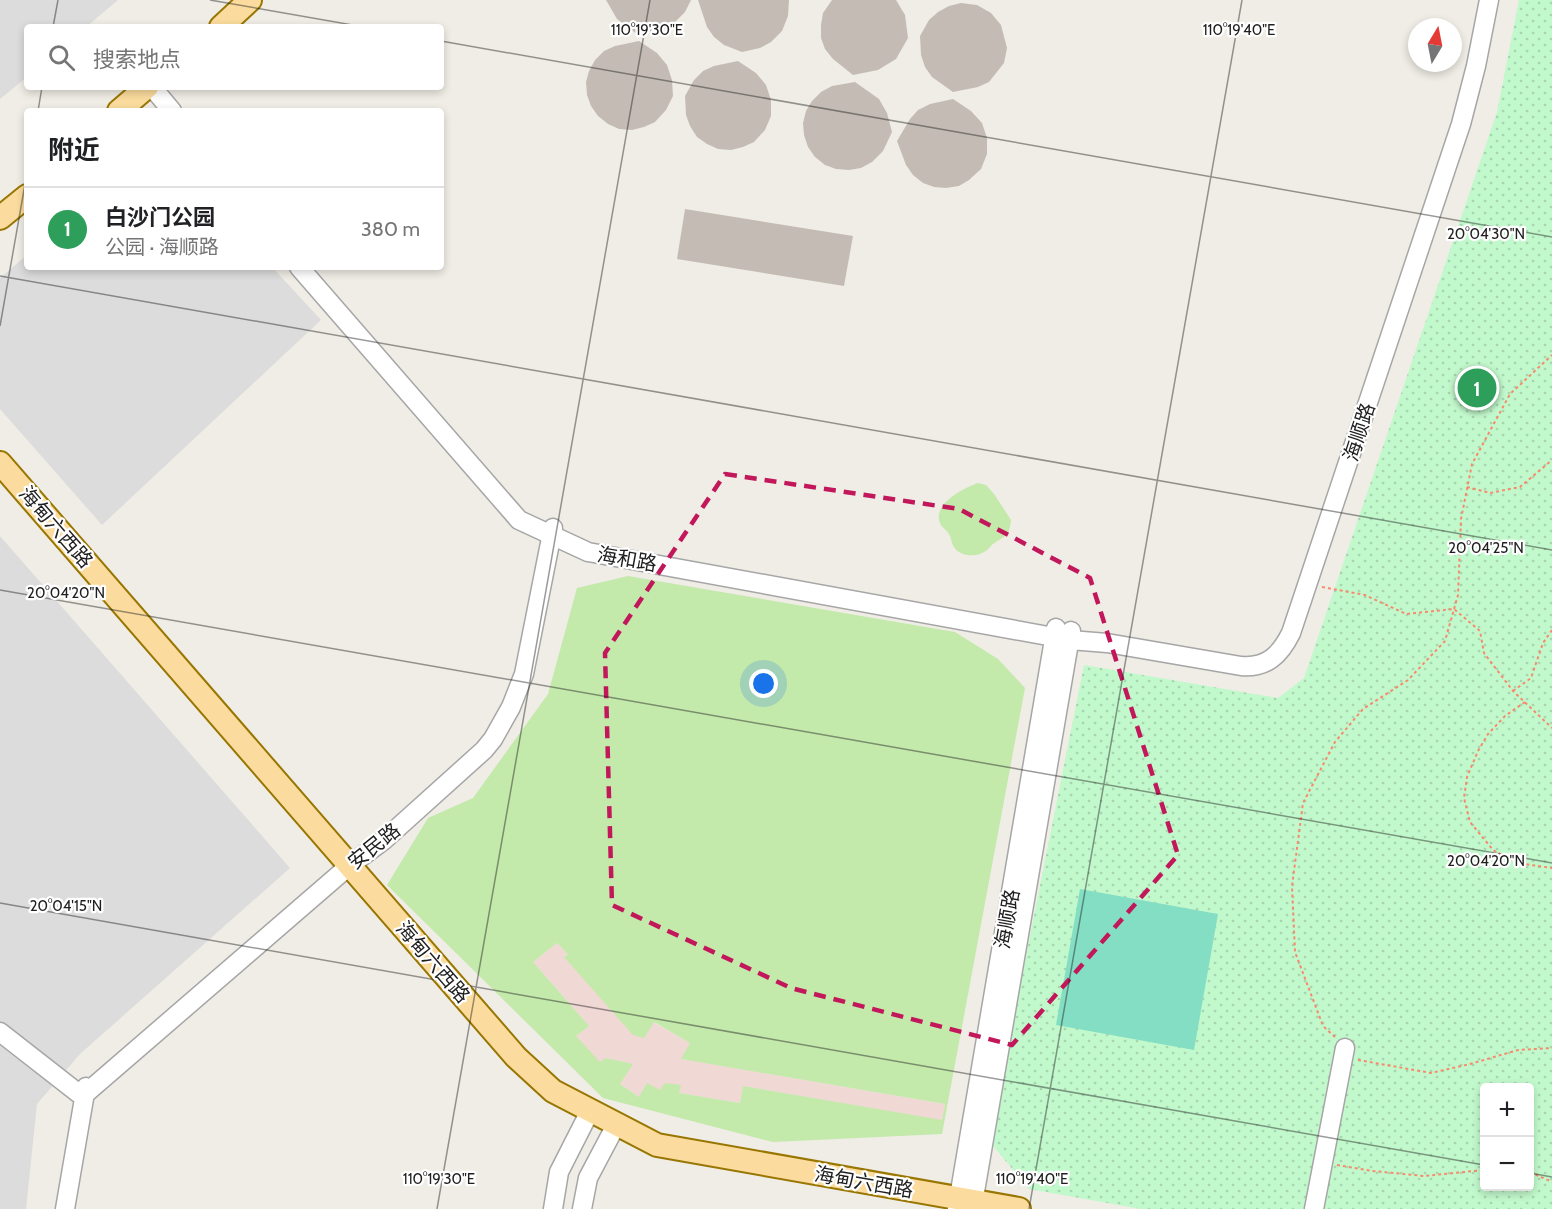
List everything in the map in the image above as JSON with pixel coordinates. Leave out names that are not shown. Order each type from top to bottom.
[{"type":"main road","points":[[218,24],[235,0]]},
{"type":"main road","points":[[218,24],[240,0]]},
{"type":"main road","points":[[218,24],[250,0]]},
{"type":"main road","points":[[123,108],[149,90]]},
{"type":"main road","points":[[132,108],[149,90]]},
{"type":"main road","points":[[0,209],[24,189]]},
{"type":"main road","points":[[0,218],[24,198]]},
{"type":"main road","name":"海甸六西路","points":[[0,463],[518,1080],[544,1103],[586,1117],[613,1131],[644,1155],[670,1162],[932,1209]]},
{"type":"main road","name":"海甸六西路","points":[[0,484],[342,868]]},
{"type":"main road","name":"海甸六西路","points":[[613,1131],[675,1149],[965,1204],[1019,1209]]},
{"type":"street","name":"海顺路","points":[[1063,634],[1242,660],[1264,656],[1277,643],[1284,630],[1448,144],[1470,65],[1483,0]]},
{"type":"street","name":"海顺路","points":[[1063,634],[1248,667],[1270,661],[1285,645],[1292,633],[1461,124],[1476,66],[1489,0]]},
{"type":"street","points":[[151,90],[161,108]]},
{"type":"street","points":[[151,90],[169,108]]},
{"type":"street","name":"海和路","points":[[302,270],[519,520],[547,528]]},
{"type":"street","name":"海和路","points":[[311,270],[525,516],[588,552],[1063,634]]},
{"type":"street","name":"安民路","points":[[82,1091],[342,868],[393,832],[472,763],[493,739],[511,706],[524,674],[547,528]]},
{"type":"street","name":"海顺路","points":[[965,1204],[1063,634]]},
{"type":"street","points":[[0,1026],[82,1091]]},
{"type":"street","points":[[0,1032],[82,1091]]},
{"type":"street","points":[[1314,1209],[1345,1048]]},
{"type":"street","points":[[58,1209],[82,1091]]},
{"type":"street","points":[[65,1209],[82,1091]]},
{"type":"street","points":[[553,1209],[559,1172],[586,1117]]},
{"type":"street","points":[[582,1209],[588,1178],[613,1131]]},
{"type":"path","points":[[1552,355],[1510,394],[1472,464],[1461,519],[1458,595],[1445,641],[1408,680],[1364,709],[1335,742],[1303,803],[1292,886],[1295,952],[1323,1026],[1357,1060],[1431,1073],[1518,1050],[1552,1048]]},
{"type":"path","points":[[1467,488],[1490,493],[1520,487],[1552,460]]},
{"type":"path","points":[[1321,587],[1365,595],[1406,614],[1454,609],[1480,631],[1484,653],[1513,691],[1552,728]]},
{"type":"path","points":[[1513,691],[1531,678],[1543,643],[1552,630]]},
{"type":"path","points":[[1525,702],[1504,716],[1488,734],[1467,777],[1464,798],[1470,822],[1493,850],[1517,863],[1552,868]]},
{"type":"path","points":[[1323,1162],[1373,1171],[1424,1176],[1480,1170]]},
{"type":"path","points":[[1534,1174],[1552,1182]]},
{"type":"highlighted area","points":[[725,474],[959,509],[1090,578],[1178,855],[1012,1045],[791,988],[612,905],[605,653]]},
{"type":"shaded area","points":[[0,0],[118,0],[90,24],[24,24],[24,79],[0,99]]},
{"type":"shaded area","points":[[24,258],[24,270],[275,270],[321,320],[102,525],[0,409],[0,278]]},
{"type":"shaded area","points":[[0,536],[290,868],[80,1054],[37,1104],[26,1209],[0,1209]]},
{"type":"shaded area","points":[[557,943],[568,954],[564,956],[653,1022],[690,1043],[682,1059],[945,1104],[942,1121],[743,1086],[740,1103],[660,1090],[639,1097],[620,1084],[632,1064],[606,1058],[600,1063],[576,1036],[589,1026],[533,962]]},
{"type":"green space","points":[[1519,0],[1552,0],[1552,1209],[1141,1209],[1029,1189],[989,1141],[1084,665],[1278,698],[1304,678],[1497,112]]},
{"type":"green space","points":[[978,483],[986,485],[1011,520],[1008,533],[1004,537],[983,553],[969,555],[960,553],[954,547],[949,534],[941,525],[939,516],[945,503]]},
{"type":"green space","points":[[628,576],[955,632],[998,659],[1025,688],[942,1134],[773,1142],[603,1098],[387,885],[428,818],[473,798],[548,694],[577,588]],"holes":[[[557,943],[568,954],[564,957],[633,1035],[644,1038],[654,1022],[690,1043],[681,1059],[945,1104],[942,1120],[743,1086],[740,1103],[679,1093],[681,1085],[665,1083],[660,1090],[647,1083],[639,1097],[620,1084],[633,1064],[606,1058],[600,1062],[576,1036],[589,1026],[533,962]]]},
{"type":"green space","points":[[1080,889],[1218,914],[1194,1050],[1056,1025]]},
{"type":"building","points":[[606,0],[691,0],[685,12],[673,24],[663,29],[637,34],[617,19]]},
{"type":"building","points":[[698,0],[789,0],[788,16],[782,31],[771,42],[760,48],[742,52],[724,45],[714,37],[707,27]]},
{"type":"building","points":[[832,0],[896,0],[905,15],[908,38],[896,59],[878,70],[853,75],[833,59],[825,49],[821,38],[823,13]]},
{"type":"building","points":[[961,3],[977,5],[991,13],[1001,25],[1007,48],[1004,63],[989,82],[978,87],[953,92],[932,77],[925,67],[921,55],[920,36],[929,20],[938,12]]},
{"type":"building","points":[[639,41],[657,53],[667,65],[672,80],[673,96],[666,110],[655,122],[632,130],[619,129],[598,116],[587,95],[586,82],[595,60],[604,51]]},
{"type":"building","points":[[738,61],[756,73],[766,85],[771,100],[771,116],[765,130],[754,142],[731,150],[718,149],[697,137],[690,126],[686,115],[685,96],[694,80],[703,71]]},
{"type":"building","points":[[855,82],[879,99],[887,113],[892,132],[883,151],[872,162],[861,168],[836,169],[825,165],[815,157],[808,147],[803,123],[806,111],[821,92],[832,86]]},
{"type":"building","points":[[953,99],[971,111],[982,123],[987,138],[987,154],[981,169],[969,180],[959,186],[934,187],[923,183],[913,175],[906,165],[897,141],[918,110],[930,104]]},
{"type":"building","points":[[685,209],[853,236],[844,286],[677,259]]},
{"type":"place","name":"白沙门公园","points":[[1477,388]]}]
